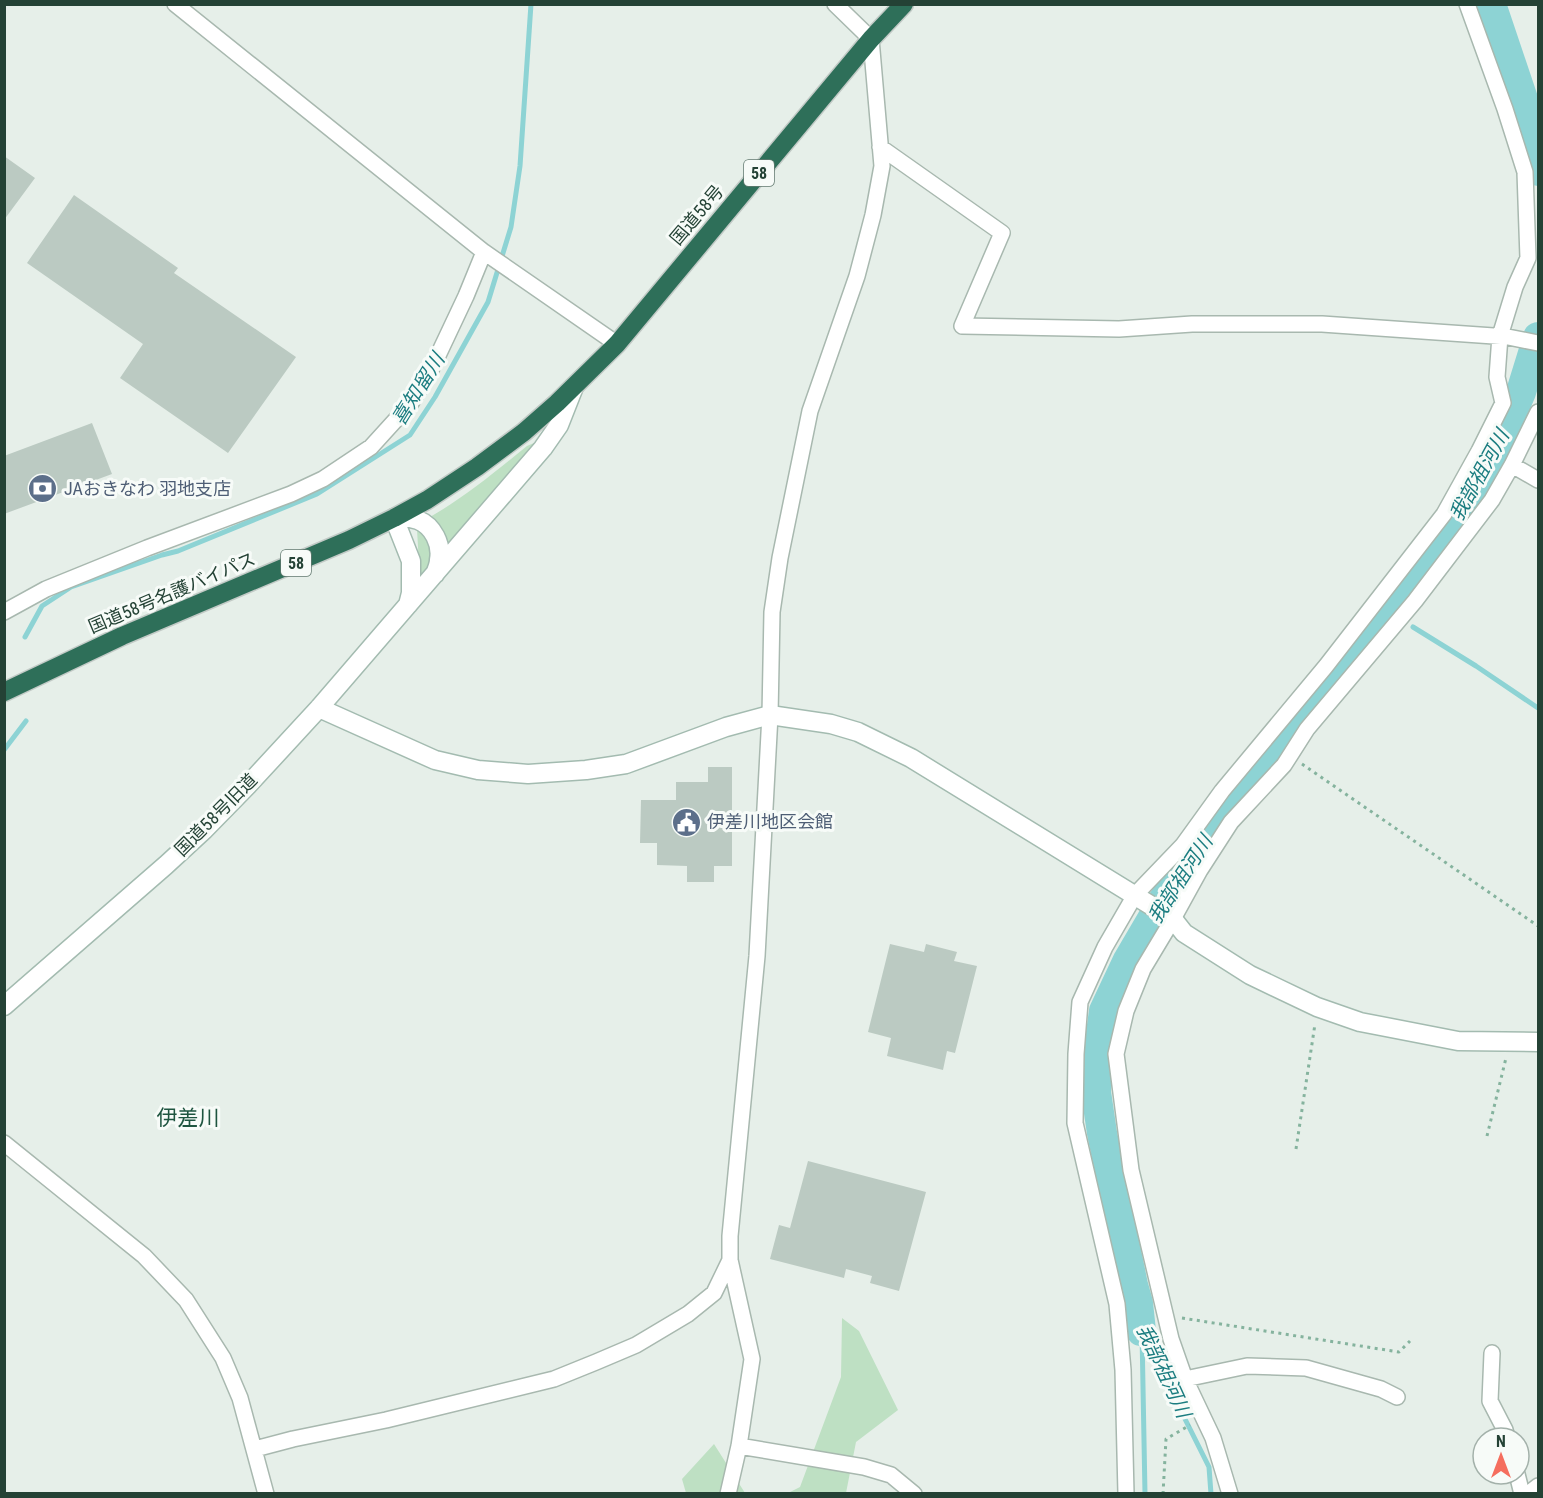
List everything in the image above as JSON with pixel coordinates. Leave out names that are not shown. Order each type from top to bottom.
[{"type":"highway","name":"国道58号","points":[[617,344],[871,39],[903,4]]},
{"type":"highway","name":"国道58号名護バイパス","points":[[4,692],[122,636],[349,540],[427,500],[524,432],[617,344]]},
{"type":"street","points":[[175,4],[488,254],[617,344]]},
{"type":"street","points":[[728,1494],[752,1359],[730,1260],[730,1236],[757,956],[770,714],[772,612],[780,558],[810,411],[856,276],[873,215],[882,166],[871,39],[836,4]]},
{"type":"street","points":[[1126,1494],[1123,1370],[1117,1304],[1076,1123],[1076,1054],[1080,1002],[1105,947],[1140,898],[1183,845],[1222,791],[1326,666],[1443,514],[1503,403],[1497,377],[1504,336],[1515,288],[1528,258],[1525,172],[1467,4]]},
{"type":"street","points":[[880,147],[1002,233],[962,326],[1119,329],[1192,324],[1322,324],[1504,336],[1539,343]]},
{"type":"street","points":[[4,612],[46,590],[147,548],[291,494],[323,479],[371,447],[411,403],[433,366],[488,254]]},
{"type":"street","name":"国道58号旧道","points":[[4,1006],[204,830],[319,708],[543,448],[559,425],[574,387]]},
{"type":"street","points":[[1230,1494],[1213,1438],[1185,1379],[1171,1340],[1131,1170],[1116,1054],[1126,1011],[1143,969],[1171,918],[1231,822],[1284,765],[1307,729],[1422,592],[1492,500],[1539,412]]},
{"type":"street","points":[[1512,465],[1539,480]]},
{"type":"street","points":[[408,605],[411,593],[411,561],[394,518],[405,517],[419,520],[431,530],[437,540],[440,558],[435,574]]},
{"type":"street","points":[[319,708],[435,760],[478,770],[528,774],[586,770],[626,764],[726,727],[770,714],[831,724],[858,732],[911,758],[1140,898],[1171,918],[1184,933],[1250,975],[1317,1007],[1360,1022],[1458,1041],[1539,1042]]},
{"type":"street","points":[[4,1143],[144,1256],[186,1300],[223,1358],[240,1398],[266,1494]]},
{"type":"street","points":[[255,1449],[386,1420],[554,1379],[575,1371],[636,1345],[688,1314],[714,1293],[730,1260]]},
{"type":"street","points":[[1492,1353],[1490,1401],[1502,1426]]},
{"type":"street","points":[[1185,1379],[1247,1366],[1306,1368],[1381,1389],[1397,1397]]},
{"type":"street","points":[[738,1446],[864,1467],[891,1475],[914,1494]]},
{"type":"street","points":[[1528,1494],[1539,1486]]},
{"type":"path","points":[[1290,755],[1539,926]]},
{"type":"path","points":[[1296,1149],[1317,1007]]},
{"type":"path","points":[[1487,1136],[1510,1042]]},
{"type":"path","points":[[1165,1315],[1399,1352],[1410,1341]]},
{"type":"path","points":[[1163,1494],[1166,1439],[1179,1431]]},
{"type":"green space","points":[[534,443],[536,445],[448,553],[444,532],[430,517],[468,493],[527,446]]},
{"type":"green space","points":[[417,529],[430,548],[428,568],[420,583]]},
{"type":"green space","points":[[842,1318],[859,1331],[898,1410],[856,1442],[846,1493],[786,1494],[800,1487],[841,1377]]},
{"type":"green space","points":[[714,1444],[745,1493],[686,1493],[682,1479]]},
{"type":"building","points":[[4,156],[35,178],[4,220]]},
{"type":"building","points":[[74,195],[178,268],[174,273],[296,357],[228,453],[120,378],[143,344],[27,263]]},
{"type":"building","points":[[92,423],[112,474],[4,514],[4,456]]},
{"type":"building","name":"伊差川地区会館","points":[[708,767],[732,767],[732,866],[714,866],[714,882],[687,882],[687,866],[657,865],[657,843],[640,843],[641,800],[676,800],[676,782],[708,782]]},
{"type":"building","points":[[890,944],[924,952],[926,944],[957,952],[954,961],[977,966],[955,1053],[947,1051],[943,1070],[887,1056],[891,1038],[868,1032]]},
{"type":"building","points":[[808,1161],[926,1192],[899,1291],[870,1283],[872,1276],[846,1269],[844,1278],[770,1259],[779,1225],[790,1228]]},
{"type":"waterway","name":"喜知留川","points":[[25,637],[42,606],[71,587],[178,551],[317,494],[410,435],[435,397],[488,302],[511,227],[520,166],[531,4]]},
{"type":"waterway","name":"我部祖河川","points":[[1491,4],[1523,99],[1538,171]]},
{"type":"waterway","name":"我部祖河川","points":[[1141,1331],[1138,1303],[1102,1133],[1096,1092],[1104,1011],[1128,960],[1162,902],[1209,833],[1463,511],[1492,460],[1521,392],[1538,337]]},
{"type":"waterway","points":[[1413,627],[1538,708]]},
{"type":"waterway","name":"喜知留川","points":[[4,750],[26,721]]},
{"type":"waterway","name":"我部祖河川","points":[[1141,1331],[1209,1467],[1211,1494]]},
{"type":"waterway","points":[[1142,1333],[1145,1494]]},
{"type":"place","name":"JAおきなわ 羽地支店","points":[[43,489]]},
{"type":"place","name":"伊差川地区会館","points":[[686,822]]},
{"type":"district","name":"伊差川","points":[[188,1118]]}]
